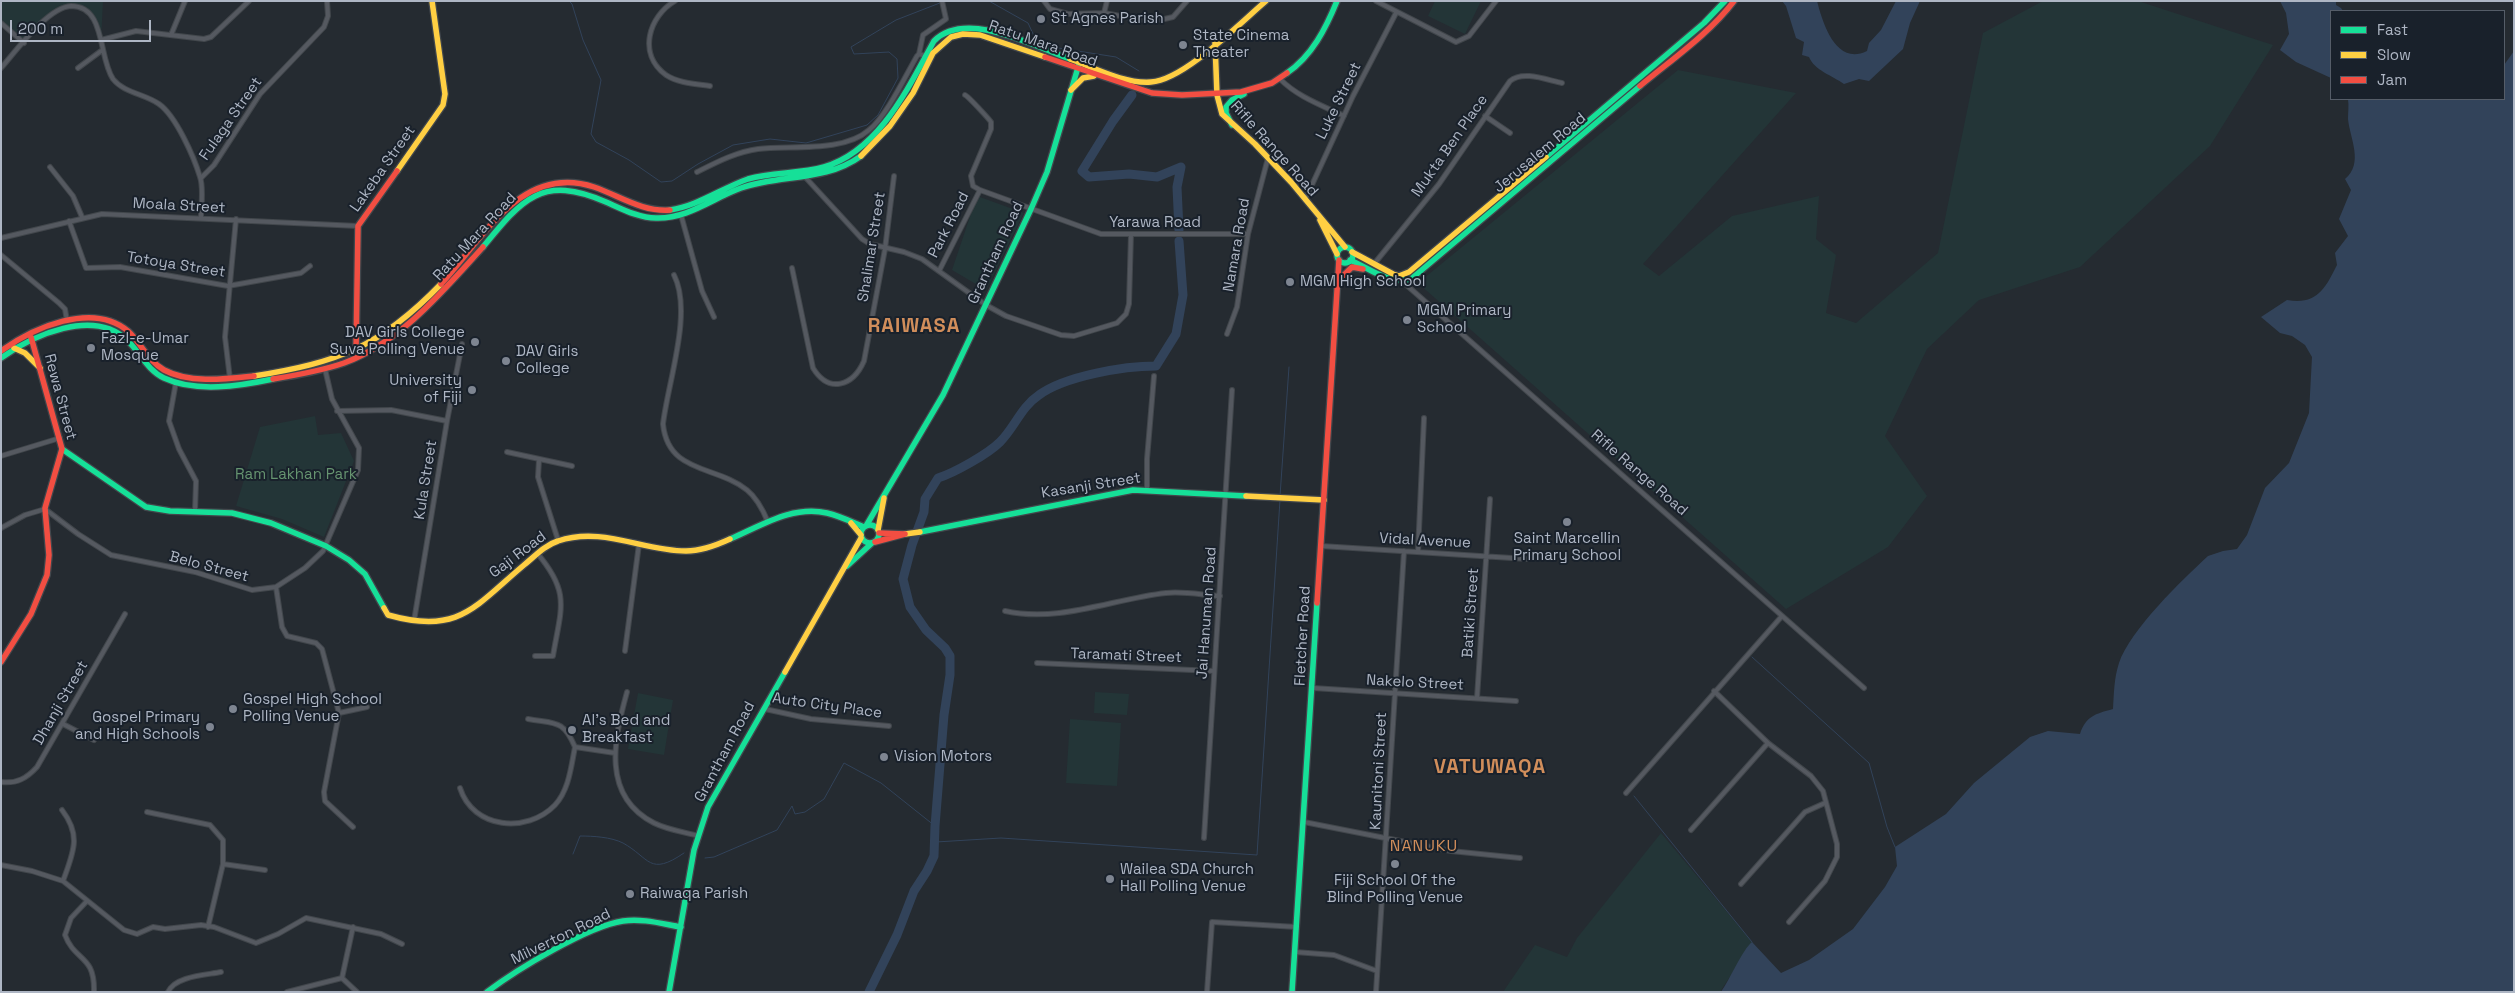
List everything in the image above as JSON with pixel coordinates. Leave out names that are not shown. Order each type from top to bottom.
[{"type":"main road","name":"Lakeba Street","points":[[356,357],[358,226],[442,105],[445,94],[432,1]]},
{"type":"main road","name":"Ratu Mara Road","points":[[1,358],[31,337],[67,321],[92,317],[113,322],[126,329],[147,356],[163,370],[186,377],[230,380],[323,362],[356,350],[388,331],[424,299],[504,212],[529,191],[555,183],[578,182],[645,209],[664,212],[686,206],[748,179],[803,172],[835,164],[860,149],[874,135],[905,93],[940,35],[962,26],[989,30],[1136,82],[1152,82],[1185,69],[1266,1]]},
{"type":"main road","name":"Ratu Mara Road","points":[[1,351],[14,341],[95,325],[119,333],[150,370],[176,382],[238,385],[325,369],[356,357],[384,342],[404,327],[460,273],[512,212],[538,193],[558,189],[576,190],[646,216],[667,218],[681,215],[750,185],[817,176],[848,165],[869,150],[910,98],[934,53],[951,37],[965,34],[980,35],[1152,93],[1217,94],[1255,89],[1280,78],[1297,66],[1318,43],[1332,18],[1337,1]]},
{"type":"main road","name":"Jerusalem Road","points":[[1401,278],[1425,260],[1704,23],[1725,1]]},
{"type":"main road","name":"Jerusalem Road","points":[[1401,278],[1411,279],[1704,32],[1725,13],[1734,1]]},
{"type":"main road","name":"Rifle Range Road","points":[[1215,43],[1217,94],[1222,114],[1268,158],[1345,247],[1352,252]]},
{"type":"main road","name":"Grantham Road","points":[[865,527],[943,395],[986,306],[1047,172],[1079,62]]},
{"type":"main road","points":[[1071,90],[1083,78],[1098,76]]},
{"type":"main road","points":[[1232,125],[1226,112],[1227,104],[1236,97],[1255,89]]},
{"type":"main road","name":"Rifle Range Road","points":[[1319,217],[1338,257]]},
{"type":"main road","points":[[1345,247],[1340,249],[1338,257],[1383,276]]},
{"type":"main road","points":[[1352,252],[1401,278]]},
{"type":"main road","name":"Fletcher Road","points":[[1338,281],[1352,252]]},
{"type":"main road","name":"Fletcher Road","points":[[1292,992],[1313,688],[1338,257]]},
{"type":"main road","points":[[1338,281],[1352,267],[1383,276],[1401,278]]},
{"type":"main road","points":[[67,321],[69,329]]},
{"type":"main road","name":"Rewa Street","points":[[1,662],[4,649],[38,599],[46,578],[49,553],[45,509],[60,466],[62,449],[31,337]]},
{"type":"main road","points":[[14,348],[25,353],[40,368]]},
{"type":"main road","points":[[323,362],[325,369]]},
{"type":"main road","name":"Gaji Road","points":[[62,449],[146,507],[170,511],[221,512],[250,518],[271,523],[326,546],[349,560],[365,574],[388,615],[414,621],[441,622],[461,616],[537,553],[558,540],[591,536],[690,551],[730,540],[768,522],[797,513],[819,511],[865,527]]},
{"type":"main road","name":"Kasanji Street","points":[[873,542],[1105,494],[1147,490],[1324,500]]},
{"type":"main road","name":"Grantham Road","points":[[879,532],[880,514],[884,497]]},
{"type":"main road","name":"Gaji Road","points":[[849,522],[861,537]]},
{"type":"main road","points":[[873,525],[879,532],[873,542],[867,543],[861,537],[865,527],[873,525]]},
{"type":"main road","name":"Kasanji Street","points":[[879,532],[908,534]]},
{"type":"main road","name":"Grantham Road","points":[[669,992],[699,836],[714,794],[861,537]]},
{"type":"main road","name":"Grantham Road","points":[[842,570],[873,542]]},
{"type":"main road","name":"Milverton Road","points":[[487,992],[506,978],[611,923],[644,921],[681,928]]},
{"type":"street","points":[[170,35],[185,1]]},
{"type":"street","points":[[101,40],[136,31],[199,40],[211,37],[249,1]]},
{"type":"street","name":"Fulaga Street","points":[[201,178],[214,165],[260,94],[324,27],[328,16],[327,1]]},
{"type":"street","points":[[675,1],[660,12],[650,29],[649,49],[652,57],[660,70],[671,78],[710,86]]},
{"type":"street","points":[[1044,1],[1050,9],[1056,12],[1068,14],[1104,13],[1142,20],[1160,20],[1173,17],[1187,1]]},
{"type":"street","points":[[1104,13],[1106,1]]},
{"type":"street","points":[[1376,1],[1396,14],[1452,41],[1460,42],[1479,25],[1496,1]]},
{"type":"street","points":[[697,172],[727,158],[749,151],[818,147],[840,142],[869,131],[919,54],[922,36],[946,19],[943,3]]},
{"type":"street","points":[[1,68],[56,10],[72,6],[87,12],[94,18],[101,40],[101,51],[113,79],[122,88],[148,98],[167,112],[179,131],[201,178],[201,218]]},
{"type":"street","name":"Luke Street","points":[[1305,200],[1344,116],[1396,14]]},
{"type":"street","points":[[1,23],[24,43]]},
{"type":"street","points":[[78,68],[101,51]]},
{"type":"street","points":[[919,54],[926,56]]},
{"type":"street","name":"Mukta Ben Place","points":[[1374,264],[1440,184],[1485,116],[1514,77],[1526,76],[1562,83]]},
{"type":"street","points":[[1280,78],[1290,89],[1344,116]]},
{"type":"street","points":[[964,95],[972,99],[978,110],[991,122],[991,129],[971,176],[973,186],[980,190]]},
{"type":"street","points":[[1485,116],[1510,133]]},
{"type":"street","name":"Namara Road","points":[[1227,334],[1238,307],[1248,234],[1268,158]]},
{"type":"street","points":[[50,166],[73,196],[82,217]]},
{"type":"street","points":[[815,188],[817,176]]},
{"type":"street","name":"Shalimar Street","points":[[792,268],[813,368],[818,375],[828,382],[840,384],[850,381],[858,374],[864,361],[886,249],[894,176]]},
{"type":"street","points":[[806,178],[862,239],[870,244],[917,256],[986,306],[1006,316],[1065,336],[1078,336],[1117,323],[1126,314],[1129,304],[1131,234]]},
{"type":"street","name":"Yarawa Road","points":[[980,190],[1101,234],[1248,234]]},
{"type":"street","name":"Park Road","points":[[939,271],[980,190]]},
{"type":"street","name":"Moala Street","points":[[1,238],[82,217],[112,214],[358,226]]},
{"type":"street","points":[[681,215],[702,291],[714,317]]},
{"type":"street","points":[[230,380],[224,337],[236,220]]},
{"type":"street","name":"Totoya Street","points":[[69,221],[86,268],[120,267],[228,286],[301,273],[310,266]]},
{"type":"street","points":[[1,255],[59,303],[65,310],[67,321]]},
{"type":"street","points":[[674,275],[680,290],[682,310],[665,412],[664,432],[667,442],[679,458],[687,463],[729,479],[748,490],[760,506],[768,522]]},
{"type":"street","name":"Rifle Range Road","points":[[1401,278],[1864,688]]},
{"type":"street","name":"Kula Street","points":[[414,621],[447,421],[462,344]]},
{"type":"street","name":"Belo Street","points":[[45,509],[110,555],[195,572],[252,590],[276,586],[316,559],[326,546],[356,476],[359,463],[358,448],[337,411],[332,399],[325,369]]},
{"type":"street","points":[[1147,490],[1147,459],[1154,376]]},
{"type":"street","points":[[176,382],[170,421],[179,449],[196,481],[195,512]]},
{"type":"street","name":"Jai Hanuman Road","points":[[1204,838],[1232,390]]},
{"type":"street","points":[[337,411],[392,410],[447,421]]},
{"type":"street","points":[[1418,552],[1424,418]]},
{"type":"street","points":[[1,456],[60,438]]},
{"type":"street","points":[[507,452],[572,466]]},
{"type":"street","points":[[539,460],[538,477],[558,540]]},
{"type":"street","name":"Batiki Street","points":[[1477,698],[1490,499]]},
{"type":"street","points":[[1,528],[25,515],[45,509]]},
{"type":"street","points":[[625,651],[639,544]]},
{"type":"street","name":"Vidal Avenue","points":[[1321,546],[1528,559]]},
{"type":"street","name":"Kaunitoni Street","points":[[1376,992],[1404,551]]},
{"type":"street","points":[[535,656],[553,656],[560,609],[558,581],[537,553]]},
{"type":"street","points":[[276,586],[282,627],[287,636],[320,645],[339,713],[324,792],[325,801],[353,827]]},
{"type":"street","points":[[1005,611],[1042,615],[1066,613],[1168,593],[1220,596]]},
{"type":"street","name":"Dhanji Street","points":[[1,782],[16,782],[30,774],[41,761],[125,614]]},
{"type":"street","points":[[1626,793],[1782,616]]},
{"type":"street","name":"Taramati Street","points":[[1036,663],[1214,671]]},
{"type":"street","name":"Nakelo Street","points":[[1313,688],[1516,701]]},
{"type":"street","points":[[1714,691],[1768,743],[1811,776],[1824,791],[1825,803],[1837,844],[1837,857],[1825,881],[1789,922]]},
{"type":"street","points":[[627,692],[615,742],[619,785],[641,815],[663,826],[699,836]]},
{"type":"street","points":[[339,713],[367,707]]},
{"type":"street","name":"Auto City Place","points":[[762,708],[812,718],[889,726]]},
{"type":"street","points":[[460,788],[469,807],[480,816],[506,824],[521,824],[534,820],[556,804],[569,778],[575,747],[568,731],[559,724],[528,718]]},
{"type":"street","points":[[63,724],[94,740]]},
{"type":"street","points":[[1691,830],[1768,743]]},
{"type":"street","points":[[575,747],[615,753]]},
{"type":"street","points":[[1741,884],[1805,812],[1825,803]]},
{"type":"street","points":[[62,810],[75,831],[74,846],[62,880]]},
{"type":"street","points":[[147,812],[210,825],[223,840],[223,864],[208,926]]},
{"type":"street","points":[[1304,822],[1451,851],[1520,858]]},
{"type":"street","points":[[223,864],[265,870]]},
{"type":"street","points":[[1,865],[32,870],[62,880],[124,930],[137,934],[153,927],[165,929],[208,926],[256,942],[278,934],[306,918],[353,926],[381,934],[402,944]]},
{"type":"street","points":[[88,901],[72,918],[65,935],[68,944],[86,960],[93,972],[94,992]]},
{"type":"street","points":[[1207,992],[1212,922],[1297,926]]},
{"type":"street","points":[[342,978],[353,926]]},
{"type":"street","points":[[1295,952],[1334,955],[1377,971]]},
{"type":"street","points":[[168,992],[173,985],[181,981],[221,972]]},
{"type":"street","points":[[287,992],[342,978]]},
{"type":"street","points":[[342,978],[357,992]]},
{"type":"green space","points":[[1,1],[103,1],[101,40],[95,18],[80,8],[60,10],[22,43],[1,23]]},
{"type":"green space","points":[[1435,1],[1481,1],[1465,34],[1428,16]]},
{"type":"green space","points":[[2043,1],[2138,1],[2273,45],[2210,146],[2080,267],[1979,300],[1927,349],[1885,436],[1927,496],[1888,547],[1786,609],[1418,283],[1678,70],[1796,93],[1643,264],[1659,276],[1732,216],[1819,196],[1816,239],[1836,255],[1826,313],[1856,323],[1938,253],[1983,33]]},
{"type":"green space","points":[[977,196],[1024,213],[986,290],[952,270]]},
{"type":"green space","name":"Ram Lakhan Park","points":[[315,416],[318,435],[341,433],[354,461],[324,537],[282,519],[236,506],[260,427]]},
{"type":"green space","points":[[1095,692],[1129,694],[1127,715],[1094,713]]},
{"type":"green space","points":[[638,693],[673,700],[664,755],[628,749]]},
{"type":"green space","points":[[1070,719],[1121,723],[1117,786],[1066,783]]},
{"type":"green space","points":[[1661,833],[1752,942],[1720,992],[1503,992],[1535,945],[1567,957],[1577,938]]},
{"type":"water","points":[[1782,1],[1817,1],[1827,31],[1833,40],[1839,48],[1847,53],[1856,54],[1867,51],[1869,43],[1881,30],[1896,1],[1920,1],[1910,23],[1903,49],[1869,81],[1859,79],[1844,84],[1815,66],[1809,57],[1802,55],[1804,42],[1796,38],[1786,6]]},
{"type":"water","points":[[2280,1],[2336,1],[2336,5],[2341,8],[2342,10],[2330,10],[2330,78],[2296,62],[2280,50],[2289,34],[2286,13]]},
{"type":"water","points":[[2514,51],[2514,992],[1721,992],[1752,942],[1781,973],[1809,960],[1853,929],[1885,887],[1897,866],[1895,847],[1946,814],[1974,783],[2030,737],[2048,731],[2080,734],[2088,719],[2101,712],[2113,709],[2117,669],[2125,650],[2134,636],[2158,606],[2208,556],[2237,549],[2247,535],[2265,488],[2289,463],[2309,413],[2312,357],[2305,345],[2292,336],[2280,333],[2261,317],[2287,300],[2306,300],[2319,293],[2324,288],[2337,265],[2335,253],[2348,236],[2339,219],[2351,190],[2345,179],[2351,173],[2355,158],[2348,119],[2348,100],[2505,100],[2505,64]]},
{"type":"waterway","points":[[569,1],[572,4],[583,40],[601,80],[591,134],[596,142],[629,160],[661,182],[672,181],[733,145],[770,139],[806,143],[867,125],[878,115],[898,78],[897,59],[889,52],[854,54],[851,47],[896,20],[945,1]]},
{"type":"waterway","points":[[989,1],[1028,23],[1035,38],[1052,47],[1116,57],[1139,71]]},
{"type":"waterway","points":[[1132,95],[1113,121],[1082,171],[1089,177],[1129,174],[1157,177],[1181,167],[1177,187],[1179,230]]},
{"type":"waterway","points":[[869,992],[897,935],[914,891],[934,856],[944,715],[950,675],[950,656],[945,648],[926,630],[910,607],[903,579],[912,545],[924,512],[925,499],[938,478],[971,463],[995,447],[1027,405],[1050,388],[1095,373],[1156,366],[1176,334],[1183,295],[1179,241]]},
{"type":"waterway","points":[[1280,496],[1289,367]]},
{"type":"waterway","points":[[936,842],[1001,838],[1257,855],[1280,500]]},
{"type":"waterway","points":[[1752,657],[1869,763],[1887,827],[1895,847]]},
{"type":"waterway","points":[[705,858],[714,857],[777,830],[792,806],[795,814],[805,812],[824,799],[844,763],[881,783],[935,826]]},
{"type":"waterway","points":[[1634,796],[1752,942]]},
{"type":"waterway","points":[[573,854],[580,836],[613,839],[623,843],[650,863],[656,864],[664,864],[684,853]]},
{"type":"traffic: fast","points":[[1287,73],[1311,50],[1337,1]]},
{"type":"traffic: fast","points":[[1546,157],[1704,23],[1725,1]]},
{"type":"traffic: fast","points":[[670,210],[690,205],[748,179],[815,169],[843,159],[861,147],[890,116],[934,41],[948,32],[964,28],[982,29],[1020,39],[1070,59]]},
{"type":"traffic: fast","points":[[866,526],[943,395],[1031,209],[1047,172],[1079,64]]},
{"type":"traffic: fast","points":[[1350,260],[1387,278],[1395,280],[1411,279],[1640,86]]},
{"type":"traffic: fast","points":[[1232,125],[1226,113],[1226,107],[1232,100],[1244,94]]},
{"type":"traffic: fast","points":[[483,247],[522,204],[535,196],[549,191],[565,190],[584,194],[637,215],[650,218],[668,217],[690,212],[741,188],[818,174],[833,170],[861,156]]},
{"type":"traffic: fast","points":[[1345,247],[1353,255],[1345,263],[1337,255],[1345,247]]},
{"type":"traffic: fast","points":[[1,358],[29,341],[63,328],[97,326],[113,331],[127,340],[148,366],[158,375],[177,383],[218,387],[273,379]]},
{"type":"traffic: fast","points":[[62,449],[146,507],[170,511],[232,513],[271,523],[326,546],[349,560],[365,574],[384,608]]},
{"type":"traffic: fast","points":[[920,532],[1133,490],[1246,496]]},
{"type":"traffic: fast","points":[[730,539],[777,518],[801,512],[827,513],[864,527]]},
{"type":"traffic: fast","points":[[870,525],[878,530],[879,534],[874,542],[870,543],[862,538],[861,534],[866,526],[870,525]]},
{"type":"traffic: fast","points":[[847,566],[872,543]]},
{"type":"traffic: fast","points":[[1292,992],[1317,603]]},
{"type":"traffic: fast","points":[[669,992],[694,850],[708,807],[785,672]]},
{"type":"traffic: fast","points":[[487,992],[553,950],[591,931],[608,925],[638,920],[681,927]]},
{"type":"traffic: slow","points":[[397,171],[443,105],[445,94],[432,1]]},
{"type":"traffic: slow","points":[[1070,59],[1130,81],[1151,82],[1164,79],[1179,72],[1211,49],[1266,1]]},
{"type":"traffic: slow","points":[[861,156],[890,126],[913,93],[933,53],[951,37],[963,34],[980,35],[1045,57]]},
{"type":"traffic: slow","points":[[1215,43],[1217,95],[1222,114],[1255,144],[1291,182],[1345,247]]},
{"type":"traffic: slow","points":[[1071,90],[1083,78],[1094,76]]},
{"type":"traffic: slow","points":[[1352,252],[1393,274],[1399,276],[1409,272],[1546,157]]},
{"type":"traffic: slow","points":[[1320,220],[1337,254]]},
{"type":"traffic: slow","points":[[254,376],[311,365],[357,348],[378,337],[398,323],[441,284]]},
{"type":"traffic: slow","points":[[14,348],[25,353],[40,368]]},
{"type":"traffic: slow","points":[[1246,496],[1324,500]]},
{"type":"traffic: slow","points":[[878,530],[884,498]]},
{"type":"traffic: slow","points":[[851,523],[861,535]]},
{"type":"traffic: slow","points":[[905,534],[920,532]]},
{"type":"traffic: slow","points":[[384,608],[388,615],[412,620],[432,622],[449,619],[478,605],[544,548],[558,541],[574,537],[591,536],[670,550],[686,551],[709,547],[730,539]]},
{"type":"traffic: slow","points":[[785,672],[861,538]]},
{"type":"traffic: jam","points":[[1640,86],[1701,36],[1734,1]]},
{"type":"traffic: jam","points":[[1045,57],[1152,93],[1182,95],[1241,92],[1272,83],[1287,73]]},
{"type":"traffic: jam","points":[[356,351],[358,226],[397,171]]},
{"type":"traffic: jam","points":[[441,284],[489,227],[506,210],[525,195],[545,186],[568,182],[594,187],[650,209],[670,210]]},
{"type":"traffic: jam","points":[[273,379],[318,371],[365,354],[402,329],[420,314],[483,247]]},
{"type":"traffic: jam","points":[[1317,603],[1339,260]]},
{"type":"traffic: jam","points":[[1339,280],[1352,267],[1363,269]]},
{"type":"traffic: jam","points":[[1,351],[29,334],[63,321],[97,318],[114,322],[128,331],[153,362],[174,374],[197,379],[254,376]]},
{"type":"traffic: jam","points":[[1,662],[31,614],[47,575],[49,555],[45,508],[62,449],[31,337]]},
{"type":"traffic: jam","points":[[879,533],[905,534]]},
{"type":"traffic: jam","points":[[875,542],[905,534]]},
{"type":"place","name":"St Agnes Parish","points":[[1041,19]]},
{"type":"place","name":"State Cinema Theater","points":[[1183,45]]},
{"type":"place","name":"MGM High School","points":[[1290,282]]},
{"type":"place","name":"MGM Primary School","points":[[1407,320]]},
{"type":"place","name":"DAV Girls College Suva Polling Venue","points":[[475,342]]},
{"type":"place","name":"Fazl-e-Umar Mosque","points":[[91,348]]},
{"type":"place","name":"DAV Girls College","points":[[506,361]]},
{"type":"place","name":"University of Fiji","points":[[472,390]]},
{"type":"place","name":"Saint Marcellin Primary School","points":[[1567,522]]},
{"type":"place","name":"Gospel High School Polling Venue","points":[[233,709]]},
{"type":"place","name":"Gospel Primary and High Schools","points":[[210,727]]},
{"type":"place","name":"Al's Bed and Breakfast","points":[[572,730]]},
{"type":"place","name":"Vision Motors","points":[[884,757]]},
{"type":"place","name":"Fiji School Of the Blind Polling Venue","points":[[1395,864]]},
{"type":"place","name":"Wailea SDA Church Hall Polling Venue","points":[[1110,879]]},
{"type":"place","name":"Raiwaqa Parish","points":[[630,894]]},
{"type":"district","name":"RAIWASA","points":[[914,327]]},
{"type":"district","name":"VATUWAQA","points":[[1490,768]]},
{"type":"district","name":"NANUKU","points":[[1424,847]]}]
